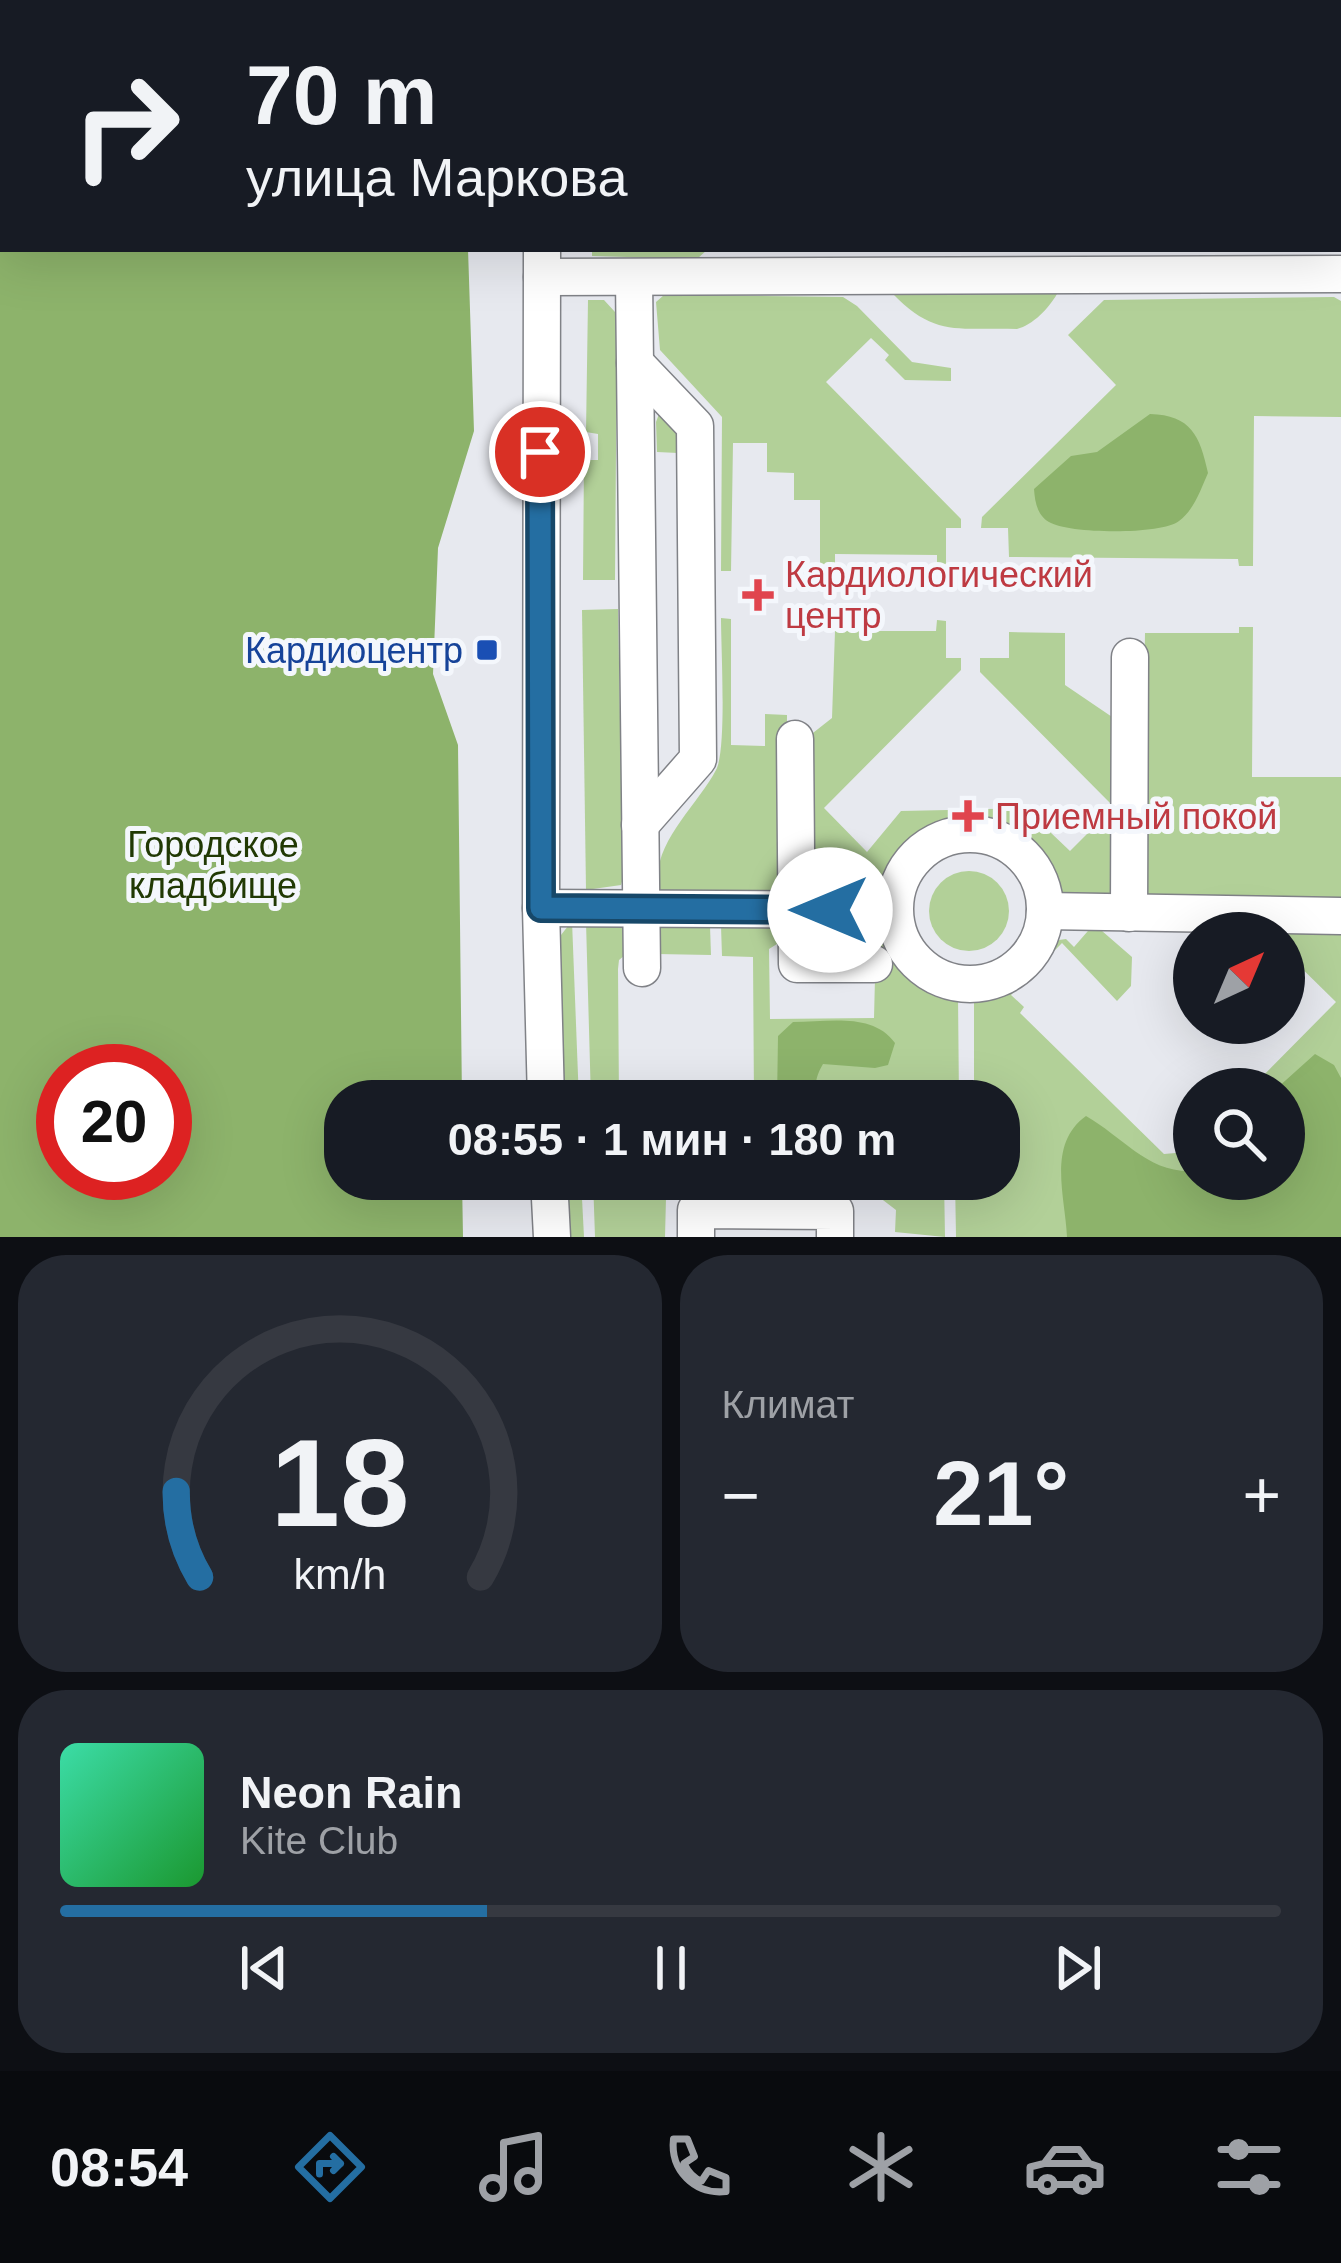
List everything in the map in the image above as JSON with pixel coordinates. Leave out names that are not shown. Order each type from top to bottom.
[{"type":"street","points":[[545,1080],[541,908],[542,263],[634,278],[1341,274]]},
{"type":"street","points":[[634,278],[642,968]]},
{"type":"street","points":[[634,363],[695,426],[698,759],[640,825]]},
{"type":"street","points":[[1129,913],[1130,657]]},
{"type":"street","points":[[796,739],[797,964],[874,964]]},
{"type":"street","points":[[966,834],[1001,841],[1022,855],[1041,885],[1045,911],[1040,938],[1018,967],[988,982],[966,984],[945,980],[916,962],[901,941],[894,910],[902,876],[918,854],[950,835],[966,834]]},
{"type":"street","points":[[541,908],[894,910]]},
{"type":"street","points":[[1045,911],[1341,916]]},
{"type":"street","points":[[550,1200],[552,1237]]},
{"type":"street","points":[[696,1237],[696,1210],[835,1211],[835,1237]]},
{"type":"green space","name":"Городское кладбище","points":[[0,252],[468,252],[474,431],[438,548],[433,674],[458,745],[462,1080],[324,1080],[324,1200],[462,1200],[463,1237],[0,1237]]},
{"type":"green space","points":[[592,252],[705,252],[697,259],[592,256]]},
{"type":"green space","points":[[1053,288],[1057,294],[1045,310],[1017,329],[935,324],[892,293]]},
{"type":"green space","points":[[664,295],[843,297],[912,362],[951,368],[951,381],[905,380],[871,338],[826,382],[961,519],[961,528],[946,528],[946,566],[937,567],[937,555],[835,554],[835,565],[820,565],[820,500],[794,500],[794,473],[767,472],[767,443],[733,443],[731,571],[721,571],[722,417],[660,350],[656,302]]},
{"type":"green space","points":[[1334,297],[1341,301],[1341,417],[1254,416],[1253,566],[1239,566],[1238,559],[1009,557],[1008,528],[981,528],[982,517],[1116,385],[1068,335],[1104,300]]},
{"type":"green space","points":[[588,300],[604,300],[617,320],[615,580],[583,580],[584,460],[598,460],[598,434],[586,432]]},
{"type":"green space","points":[[659,414],[678,433],[678,453],[657,452]]},
{"type":"green space","points":[[1150,414],[1175,418],[1191,430],[1208,473],[1179,521],[1154,529],[1115,531],[1075,529],[1045,519],[1037,508],[1034,489],[1071,456],[1097,452]]},
{"type":"green space","points":[[618,609],[623,878],[621,885],[586,890],[582,610]]},
{"type":"green space","points":[[721,618],[731,619],[731,745],[765,746],[765,714],[787,715],[786,897],[662,895],[658,879],[666,846],[719,759]]},
{"type":"green space","points":[[937,620],[946,621],[946,658],[961,658],[961,670],[824,808],[867,852],[901,811],[948,810],[948,822],[913,840],[874,890],[812,890],[804,740],[832,718],[835,631],[936,631]]},
{"type":"green space","points":[[1239,627],[1253,627],[1252,777],[1341,777],[1341,902],[1147,896],[1141,881],[1145,633],[1239,633]]},
{"type":"green space","points":[[1009,632],[1065,633],[1065,685],[1121,723],[1114,896],[1060,894],[1034,848],[988,822],[988,809],[1034,808],[1070,851],[1114,807],[980,672],[980,658],[1009,658]]},
{"type":"green space","points":[[969,871],[997,883],[1009,911],[997,939],[969,951],[941,939],[929,911],[941,883]]},
{"type":"green space","points":[[572,921],[578,1080],[563,1080],[561,935]]},
{"type":"green space","points":[[586,922],[623,925],[631,950],[619,960],[618,969],[619,1080],[590,1080]]},
{"type":"green space","points":[[884,923],[912,968],[958,995],[959,1080],[754,1080],[753,957],[722,956],[721,926],[770,927],[776,932],[777,944],[769,949],[770,1019],[874,1018],[875,978],[887,978],[888,959],[877,947],[825,946],[817,930],[822,925]]},
{"type":"green space","points":[[1094,924],[1132,957],[1131,986],[1117,1001],[1062,943],[1011,995],[1024,1007],[1020,1013],[1164,1154],[1173,1153],[1173,1200],[1305,1200],[1305,1068],[1271,1068],[1294,1044],[1305,1044],[1305,1033],[1336,1002],[1305,972],[1305,932],[1341,935],[1341,1237],[956,1237],[955,1200],[1020,1200],[1020,1080],[974,1080],[974,998],[1011,989],[1059,940],[1066,939],[1074,947]]},
{"type":"green space","points":[[658,926],[710,926],[711,955],[657,954]]},
{"type":"green space","points":[[849,1021],[875,1027],[895,1043],[888,1065],[823,1064],[816,1080],[777,1080],[778,1036],[793,1022]]},
{"type":"green space","points":[[1315,1054],[1334,1065],[1341,1078],[1341,1237],[1067,1237],[1062,1156],[1066,1141],[1086,1116],[1150,1160],[1173,1169],[1173,1200],[1305,1200],[1305,1068],[1299,1068]]},
{"type":"green space","points":[[568,1200],[582,1200],[584,1237],[570,1237]]},
{"type":"green space","points":[[594,1200],[666,1200],[665,1237],[595,1237]]},
{"type":"green space","points":[[883,1200],[944,1200],[945,1237],[895,1232],[896,1210]]},
{"type":"place","name":"Кардиологический центр","points":[[758,595]]},
{"type":"place","name":"Кардиоцентр","points":[[487,650]]},
{"type":"place","name":"Приемный покой","points":[[968,816]]},
{"type":"route","points":[[540,452],[541,908],[830,910]]}]
